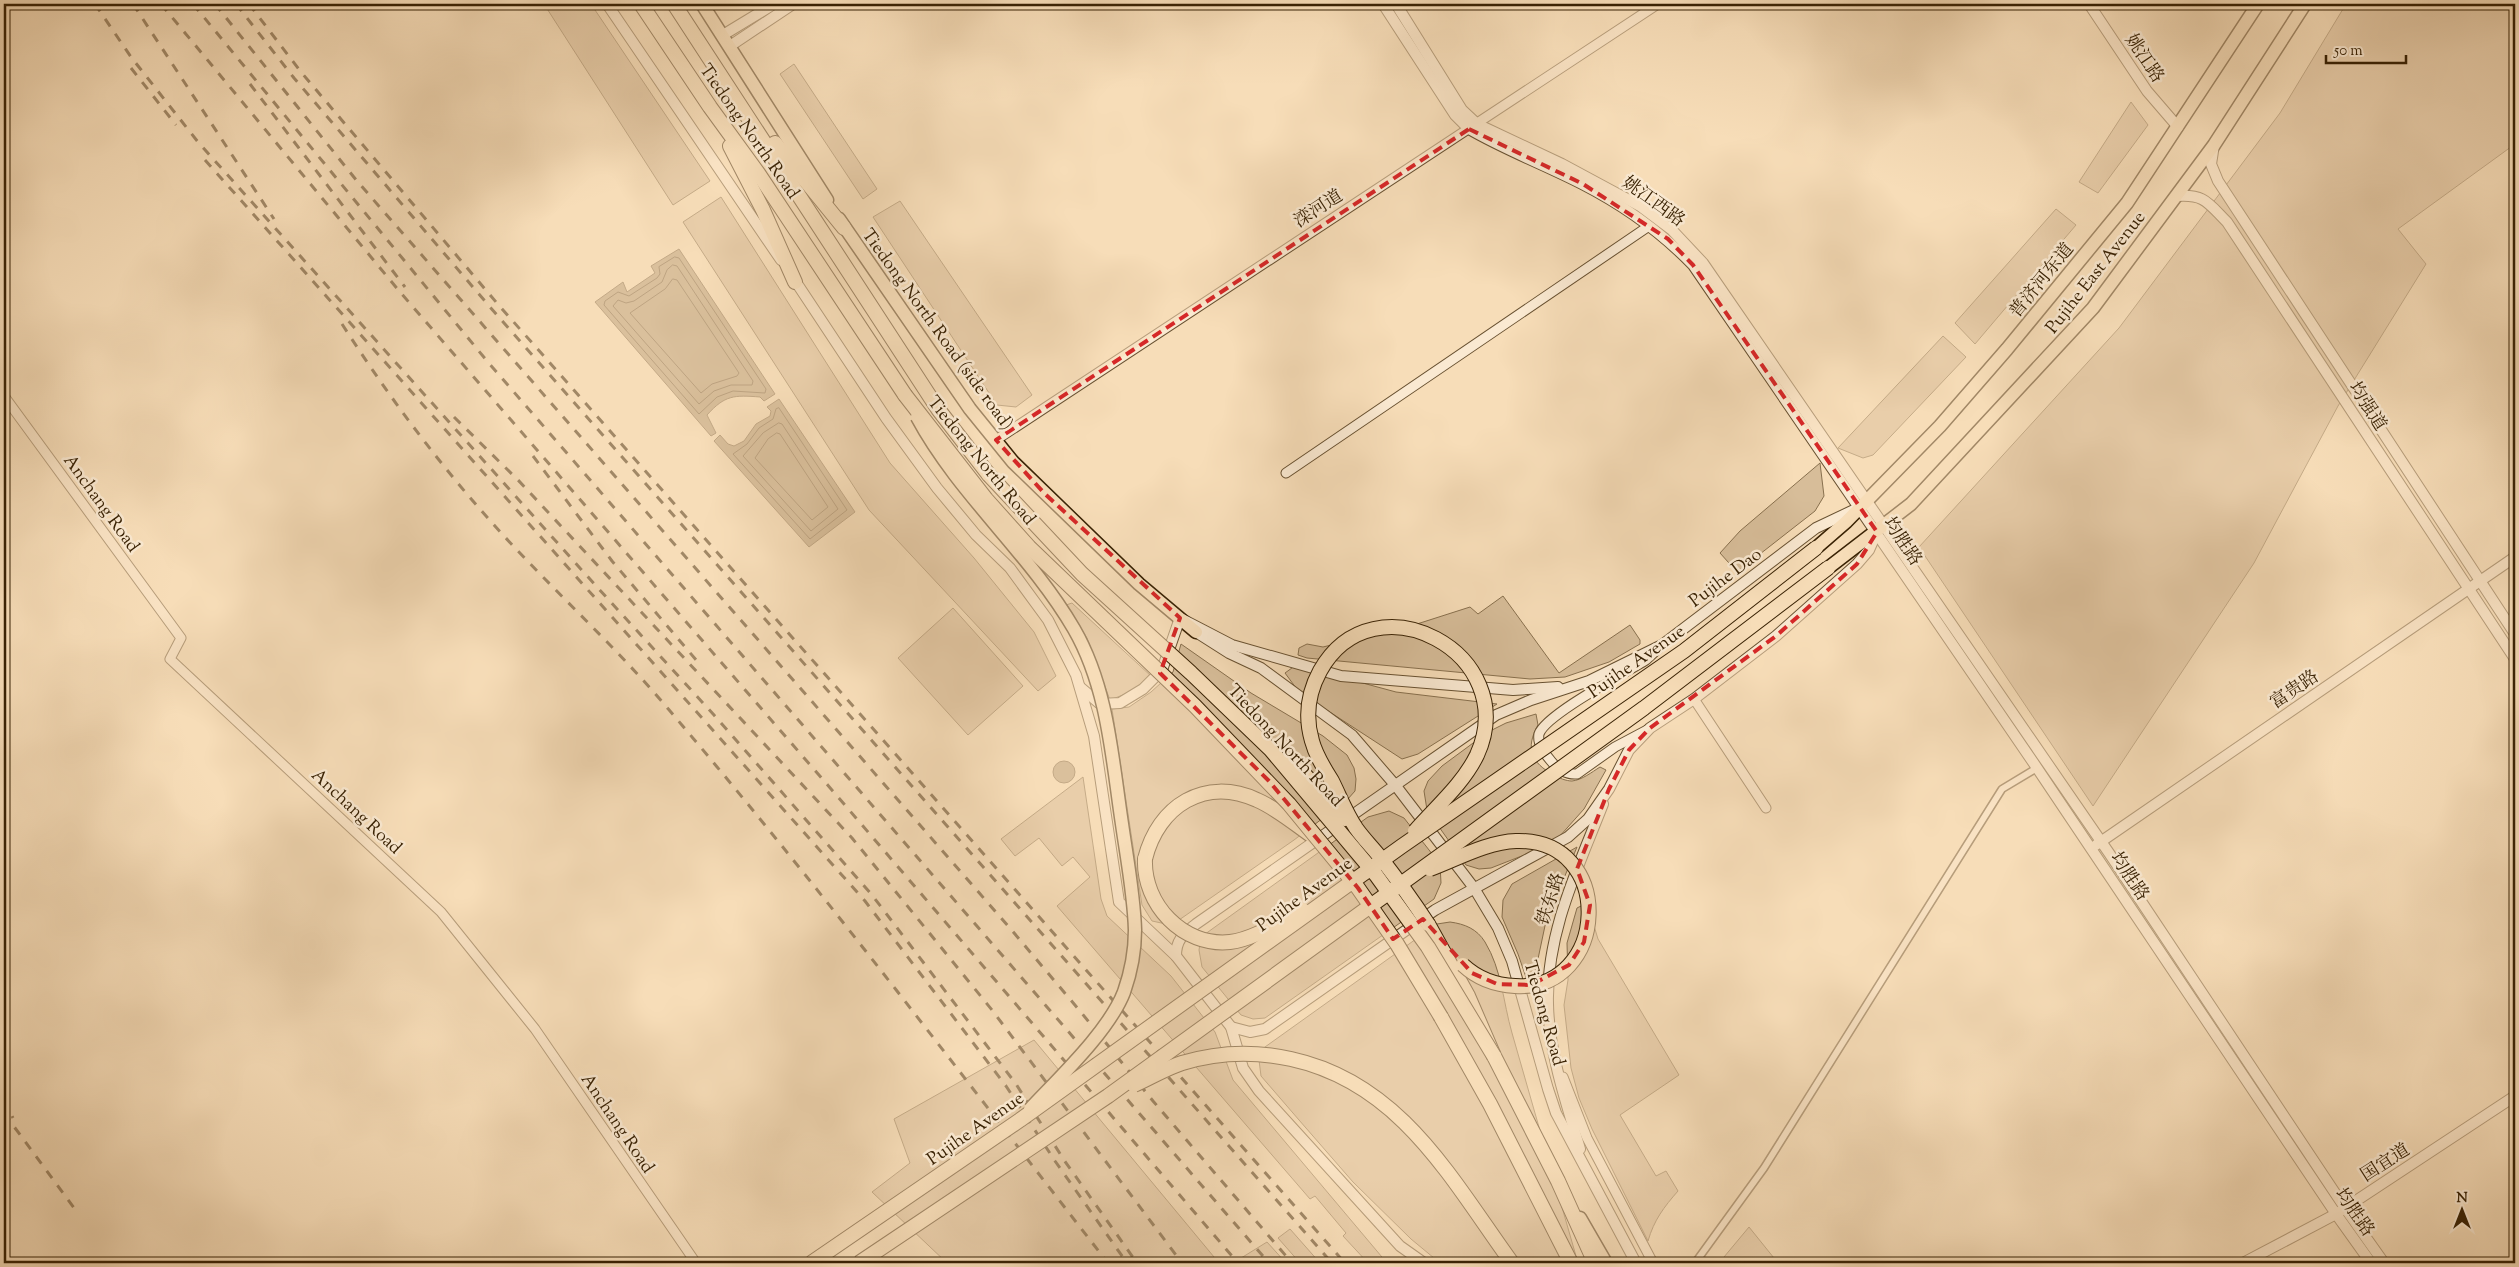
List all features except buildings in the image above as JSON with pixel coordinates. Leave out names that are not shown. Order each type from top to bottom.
[{"type":"highway","name":"Tiedong North Road","points":[[641,4],[710,107],[758,173],[905,395],[986,499],[1029,547],[1269,781],[1358,888],[1397,944],[1471,1068],[1571,1263]]},
{"type":"highway","name":"Tiedong North Road","points":[[674,4],[732,90],[938,409],[989,476],[1082,574],[1271,750],[1376,875],[1428,947],[1494,1056]]},
{"type":"highway","points":[[732,90],[844,228]]},
{"type":"highway","points":[[710,107],[763,210],[795,282]]},
{"type":"highway","name":"Pujihe Avenue","points":[[811,1263],[1020,1120],[1288,930],[1402,846],[1684,651],[1816,548]]},
{"type":"highway","points":[[859,1263],[1108,1096],[1644,708],[1828,568]]},
{"type":"highway","points":[[1356,829],[1318,758],[1311,740],[1308,709],[1312,688],[1322,668],[1333,653],[1358,635],[1387,627],[1418,631],[1452,648],[1472,670],[1483,698],[1486,721],[1480,748],[1465,774],[1402,846]]},
{"type":"highway","points":[[1271,750],[1305,775],[1356,829],[1407,892],[1428,924],[1468,996],[1494,1056],[1558,1181],[1595,1263]]},
{"type":"highway","points":[[1315,838],[1256,800],[1227,792],[1207,794],[1175,806],[1160,822],[1147,850],[1145,859],[1146,878],[1157,905],[1170,921],[1190,934],[1213,942],[1230,942],[1246,938],[1329,898]]},
{"type":"highway","points":[[1412,876],[1504,842],[1530,842],[1557,852],[1572,863],[1583,882],[1590,905],[1589,926],[1580,952],[1562,971],[1531,985],[1497,984],[1472,973],[1428,924]]},
{"type":"highway","points":[[1108,1096],[1181,1063],[1219,1055],[1264,1054],[1311,1063],[1333,1071],[1368,1091],[1409,1126],[1434,1156],[1512,1263]]},
{"type":"main road","name":"Tiedong North Road (side road)","points":[[702,4],[844,228],[970,409],[1044,493],[1139,584],[1196,632]]},
{"type":"main road","name":"普济河东道","points":[[1816,548],[1864,504],[1940,426],[2014,342],[2127,203],[2258,4]]},
{"type":"main road","name":"Pujihe East Avenue","points":[[1828,568],[1911,504],[1984,428],[2093,308],[2214,145],[2305,4]]},
{"type":"main road","points":[[905,395],[933,447],[947,468],[1038,576],[1074,631],[1089,661],[1105,710],[1131,889],[1135,931],[1132,966],[1123,994],[1103,1027],[1020,1120]]},
{"type":"main road","points":[[1558,1181],[1606,1263]]},
{"type":"street","points":[[608,4],[688,127],[886,418],[937,488],[976,535],[1010,568],[1048,620],[1076,675],[1094,736],[1120,902],[1176,956],[1231,1027],[1243,1068],[1259,1091],[1415,1263]]},
{"type":"street","points":[[723,35],[774,4]]},
{"type":"street","points":[[730,46],[793,4]]},
{"type":"street","name":"姚江西路","points":[[1383,4],[1455,115],[1583,184],[1668,239],[1693,265],[1864,504]]},
{"type":"street","name":"姚江西路","points":[[1396,4],[1473,126],[1612,190],[1672,230],[1703,264],[1864,504]]},
{"type":"street","name":"滦河道","points":[[996,440],[1658,4]]},
{"type":"street","name":"姚江路","points":[[2089,4],[2147,91],[2178,127]]},
{"type":"street","name":"均强道","points":[[2214,145],[2211,164],[2218,181],[2515,634]]},
{"type":"street","name":"均强道","points":[[2176,196],[2193,195],[2206,201],[2227,222],[2515,659]]},
{"type":"street","points":[[1286,474],[1650,226]]},
{"type":"street","name":"Anchang Road","points":[[4,396],[181,638],[170,659],[441,912],[535,1029],[696,1263]]},
{"type":"street","name":"均胜路","points":[[1864,504],[2100,842],[2344,1208],[2384,1263]]},
{"type":"street","name":"Pujihe Dao","points":[[1650,728],[1615,747],[1577,774],[1570,774],[1555,766],[1539,742],[1539,734],[1551,718],[1646,660],[1662,645],[1816,528],[1864,504]]},
{"type":"street","points":[[1231,1027],[1250,1032],[1266,1029],[1435,910],[1568,837],[1588,818],[1608,789],[1629,750],[1650,728],[1694,699],[1776,636],[1857,564],[1869,550],[1881,529]]},
{"type":"street","name":"均胜路","points":[[1881,529],[2037,768],[2336,1214],[2371,1263]]},
{"type":"street","name":"富贵路","points":[[2091,848],[2515,557]]},
{"type":"street","points":[[1080,687],[1100,704],[1120,703],[1143,689],[1162,670],[1180,618],[1232,645],[1341,676],[1513,690],[1573,686]]},
{"type":"street","name":"Tiedong North Road","points":[[1196,632],[1229,653],[1261,668],[1352,735],[1396,786]]},
{"type":"street","name":"Pujihe Avenue","points":[[1176,956],[1176,944],[1185,933],[1396,786],[1456,741],[1496,715],[1608,673],[1662,645]]},
{"type":"street","points":[[1694,699],[1766,808]]},
{"type":"street","points":[[1695,1263],[1764,1168],[2002,789],[2037,768]]},
{"type":"street","name":"Tiedong Road","points":[[1396,786],[1474,888],[1498,928],[1512,961],[1556,1113],[1636,1263]]},
{"type":"street","name":"铁东路","points":[[1587,1170],[1556,1060],[1548,1004],[1551,958],[1565,900],[1608,789]]},
{"type":"street","name":"Tiedong Road","points":[[1556,1060],[1587,1138],[1653,1263]]},
{"type":"street","name":"国宜道","points":[[2244,1263],[2336,1214],[2515,1096]]},
{"type":"street","points":[[1400,1246],[1424,1263]]},
{"type":"highlighted area","points":[[1469,129],[1583,184],[1668,239],[1693,265],[1877,532],[1857,564],[1776,636],[1650,728],[1629,750],[1609,789],[1577,869],[1590,905],[1584,942],[1569,965],[1531,985],[1497,984],[1472,973],[1423,919],[1393,939],[1358,888],[1269,781],[1160,673],[1180,618],[1044,493],[996,440]]},
{"type":"shaded area","points":[[544,4],[591,4],[710,181],[673,205]]},
{"type":"shaded area","points":[[2346,4],[2515,4],[2515,144],[2398,229],[2426,264],[2338,406],[2254,563],[2093,806],[1919,547],[2119,328],[2280,113]]},
{"type":"shaded area","points":[[794,64],[877,189],[863,199],[780,74]]},
{"type":"shaded area","points":[[2131,102],[2148,125],[2098,193],[2079,182]]},
{"type":"shaded area","points":[[721,197],[890,463],[974,558],[1034,632],[1056,676],[1038,691],[869,510],[683,222]]},
{"type":"shaded area","points":[[900,201],[1032,395],[1016,407],[997,405],[873,217]]},
{"type":"shaded area","points":[[2056,209],[2076,225],[1975,344],[1955,323]]},
{"type":"shaded area","points":[[1943,336],[1966,357],[1873,455],[1863,458],[1838,448]]},
{"type":"shaded area","points":[[1820,463],[1824,496],[1815,511],[1737,572],[1720,553],[1740,531]]},
{"type":"shaded area","points":[[1503,596],[1559,673],[1630,625],[1640,640],[1640,644],[1609,662],[1565,677],[1530,679],[1307,658],[1298,655],[1299,648],[1307,644],[1323,647],[1417,624],[1470,607],[1478,614]]},
{"type":"shaded area","points":[[1072,603],[1151,676],[1133,691],[1110,700],[1087,638],[1066,605]]},
{"type":"shaded area","points":[[953,608],[1023,686],[968,735],[898,658]]},
{"type":"shaded area","points":[[1181,644],[1251,693],[1323,736],[1347,755],[1354,768],[1356,779],[1355,791],[1347,800],[1294,840],[1179,920],[1166,924],[1152,921],[1142,905],[1112,709],[1129,707],[1151,692],[1173,672]]},
{"type":"shaded area","points":[[1296,665],[1396,692],[1497,704],[1418,754],[1402,759],[1299,692],[1285,673]]},
{"type":"shaded area","points":[[1536,714],[1538,725],[1532,741],[1532,754],[1535,760],[1546,770],[1560,778],[1572,781],[1600,767],[1606,770],[1584,809],[1559,837],[1532,852],[1491,868],[1479,869],[1466,865],[1427,810],[1424,791],[1428,781],[1442,766],[1488,732],[1506,723]]},
{"type":"shaded area","points":[[1083,777],[1101,899],[1107,916],[1171,976],[1215,1032],[1233,1080],[1387,1263],[1368,1263],[1343,1236],[1346,1233],[1315,1196],[1310,1199],[1057,906],[1090,877],[1073,857],[1062,866],[1039,838],[1015,856],[1001,839]]},
{"type":"shaded area","points":[[1389,811],[1404,818],[1440,864],[1441,883],[1434,899],[1265,1018],[1253,1019],[1241,1015],[1202,967],[1199,950],[1201,937],[1368,817]]},
{"type":"shaded area","points":[[1577,847],[1546,921],[1531,992],[1518,954],[1502,917],[1503,900],[1512,884]]},
{"type":"shaded area","points":[[1587,903],[1598,939],[1679,1075],[1620,1115],[1656,1176],[1666,1171],[1678,1191],[1660,1214],[1648,1241],[1592,1129],[1579,1098],[1571,1068],[1564,1005],[1568,980],[1567,943],[1577,908]]},
{"type":"shaded area","points":[[1450,922],[1461,924],[1474,930],[1485,942],[1491,953],[1502,986],[1512,1033],[1578,1263],[1440,1263],[1411,1239],[1353,1182],[1261,1076],[1258,1052],[1437,924]]},
{"type":"shaded area","points":[[1034,1040],[1219,1263],[947,1263],[872,1192],[910,1163],[894,1119]]},
{"type":"shaded area","points":[[1749,1227],[1778,1263],[1719,1263]]},
{"type":"shaded area","points":[[1290,1229],[1320,1263],[1300,1263],[1278,1238]]},
{"type":"shaded area","points":[[1267,1242],[1286,1263],[1233,1263]]},
{"type":"water","points":[[679,249],[775,394],[764,401],[760,397],[743,396],[719,403],[707,415],[716,433],[711,436],[595,302],[623,282],[627,292],[655,273],[651,266]]},
{"type":"water","points":[[779,399],[855,512],[809,547],[714,441],[720,435],[728,444],[734,446],[744,441],[756,424],[770,416],[771,411],[767,407]]},
{"type":"water","points":[[1064,761],[1072,764],[1075,772],[1072,780],[1064,783],[1056,780],[1053,772],[1056,764]]},
{"type":"railway","points":[[95,4],[131,57],[198,142],[714,715],[872,895],[1016,1084],[1064,1160],[1137,1263]]},
{"type":"railway","points":[[133,4],[274,219]]},
{"type":"railway","points":[[161,4],[400,292],[838,797],[1238,1263]]},
{"type":"railway","points":[[193,4],[487,361],[1269,1263]]},
{"type":"railway","points":[[215,4],[357,181],[1009,927],[1153,1101],[1292,1263]]},
{"type":"railway","points":[[236,4],[294,78],[490,307],[1332,1263]]},
{"type":"railway","points":[[249,4],[301,72],[496,302],[1345,1263]]},
{"type":"railway","points":[[131,68],[176,125]]},
{"type":"railway","points":[[250,84],[405,287]]},
{"type":"railway","points":[[205,160],[865,901],[1006,1086],[1055,1161],[1127,1263]]},
{"type":"railway","points":[[342,324],[403,413],[469,497],[517,550],[646,684],[722,772],[889,981],[1108,1263]]},
{"type":"railway","points":[[454,417],[518,480],[852,838],[992,1010],[1182,1263]]},
{"type":"railway","points":[[533,456],[612,561],[697,661]]},
{"type":"railway","points":[[4,1100],[13,1118]]},
{"type":"railway","points":[[4,1113],[77,1212]]}]
